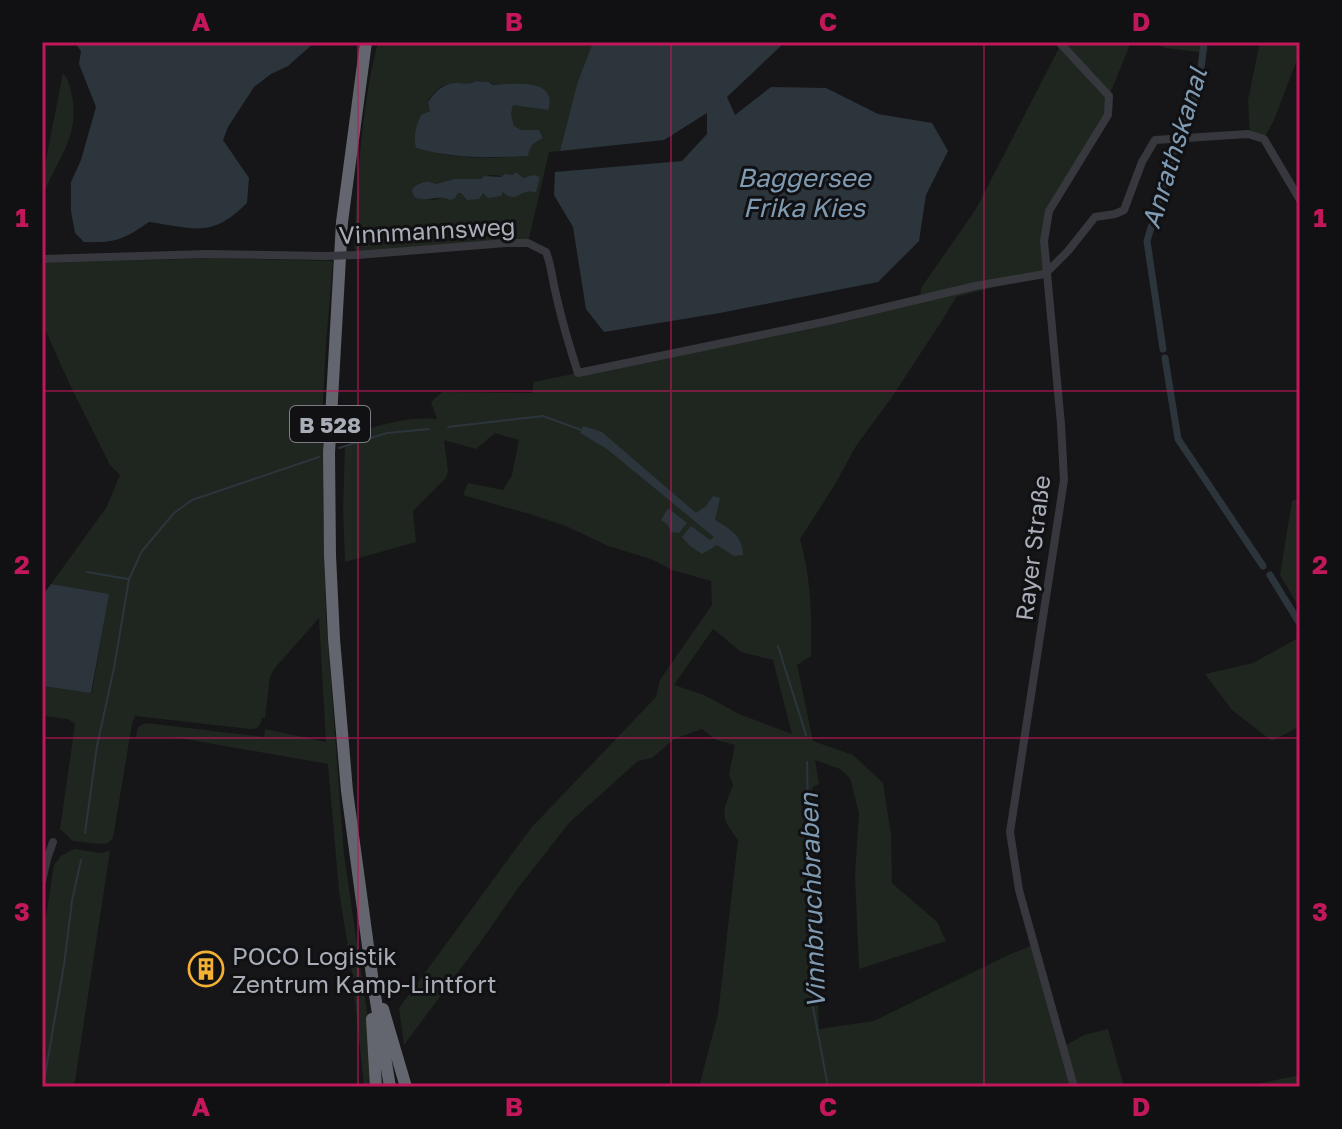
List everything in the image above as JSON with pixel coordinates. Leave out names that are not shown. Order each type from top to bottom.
[{"type":"highway","name":"B 528","points":[[368,42],[342,222],[329,473],[334,639],[346,778],[390,1087]]},
{"type":"highway","points":[[373,983],[376,1087]]},
{"type":"highway","points":[[373,983],[392,1033],[406,1087]]},
{"type":"street","name":"Rayer Straße","points":[[1059,42],[1109,96],[1108,115],[1049,211],[1044,241],[1064,480],[1010,832],[1019,890],[1074,1087]]},
{"type":"street","points":[[1045,274],[1095,217],[1124,210],[1142,162],[1155,140],[1248,134],[1264,139],[1300,200]]},
{"type":"street","name":"Vinnmannsweg","points":[[42,259],[207,254],[357,255],[528,243],[546,252],[551,263],[568,343],[578,373],[828,321],[975,286],[1045,274]]},
{"type":"street","points":[[42,881],[53,842]]},
{"type":"shaded area","points":[[378,42],[593,42],[577,84],[560,151],[549,152],[528,243],[357,255],[354,245],[359,169]],"holes":[[[489,82],[548,110],[513,104],[511,114],[514,126],[522,130],[539,130],[543,138],[533,143],[522,157],[461,157],[416,148],[430,111],[428,101],[435,92],[446,85]],[[493,175],[523,178],[533,175],[539,181],[536,189],[528,191],[458,193],[455,198],[434,200],[414,197],[419,183],[436,184]]]},
{"type":"shaded area","points":[[1059,42],[1131,42],[1109,96],[1108,115],[1049,211],[1045,274],[956,297],[892,397],[856,446],[800,539],[810,597],[811,656],[797,665],[813,741],[853,755],[883,783],[891,834],[892,883],[937,922],[946,941],[859,969],[855,875],[859,813],[850,778],[840,769],[815,760],[819,784],[812,788],[819,1029],[874,1021],[1037,943],[1066,1045],[1084,1035],[1108,1029],[1124,1087],[699,1087],[718,1014],[738,840],[724,814],[733,785],[729,774],[735,745],[716,740],[702,729],[674,739],[652,758],[638,761],[569,823],[404,1045],[399,1008],[531,828],[656,697],[660,680],[712,605],[711,581],[608,546],[566,526],[463,495],[468,483],[503,490],[512,475],[519,440],[495,433],[476,449],[444,440],[448,471],[446,478],[413,511],[416,542],[345,562],[345,447],[369,439],[368,429],[402,421],[437,419],[431,402],[442,392],[532,393],[534,382],[919,303],[921,288],[976,209],[1060,46]],"holes":[[[713,629],[741,652],[773,660],[792,734],[674,685]]]},
{"type":"shaded area","points":[[1150,42],[1208,42],[1207,53],[1166,48]]},
{"type":"shaded area","points":[[1260,42],[1300,42],[1300,52],[1263,141],[1250,137],[1248,100]]},
{"type":"shaded area","points":[[63,73],[72,96],[73,125],[42,199],[42,180]]},
{"type":"shaded area","points":[[217,258],[333,261],[323,400],[326,615],[344,855],[368,1019],[372,1087],[364,1087],[352,972],[339,891],[328,764],[174,737],[136,737],[138,727],[146,723],[264,737],[265,729],[326,742],[319,618],[274,669],[270,677],[265,718],[257,728],[135,716],[113,838],[102,844],[73,841],[60,829],[75,724],[68,719],[42,716],[42,686],[92,693],[108,595],[51,584],[106,508],[120,475],[110,465],[42,323],[42,263]]},
{"type":"shaded area","points":[[1300,498],[1300,609],[1280,575],[1292,501]]},
{"type":"shaded area","points":[[1300,637],[1300,726],[1272,741],[1232,710],[1205,674],[1253,663]]},
{"type":"shaded area","points":[[74,849],[101,853],[110,851],[74,1087],[42,1087],[42,942],[54,865],[61,856]]},
{"type":"shaded area","points":[[1300,1074],[1300,1087],[1243,1087],[1295,1076]]},
{"type":"water","points":[[74,42],[315,42],[288,66],[254,87],[228,127],[223,140],[249,178],[247,203],[223,222],[212,226],[190,228],[149,222],[118,239],[84,242],[75,233],[71,182],[81,160],[96,107],[79,64],[81,51]]},
{"type":"water","name":"Baggersee Frika Kies","points":[[593,42],[785,42],[727,97],[735,115],[771,87],[826,88],[878,114],[932,123],[948,151],[926,195],[919,241],[878,282],[604,332],[586,309],[573,227],[554,195],[555,172],[682,161],[707,134],[707,113],[664,140],[560,151],[577,84]]},
{"type":"water","points":[[476,81],[493,85],[532,85],[547,92],[550,99],[548,110],[513,105],[511,114],[514,126],[522,130],[539,130],[543,138],[532,145],[528,156],[458,156],[416,148],[418,123],[421,115],[430,111],[428,102],[434,95],[447,85]]},
{"type":"water","points":[[516,172],[523,178],[533,175],[540,177],[536,192],[513,197],[503,192],[501,196],[488,198],[483,193],[479,199],[467,200],[458,193],[450,200],[419,199],[414,197],[412,190],[423,182],[436,184],[454,179],[501,177]]},
{"type":"water","points":[[583,426],[602,432],[696,513],[713,496],[720,498],[715,520],[738,538],[743,555],[734,556],[717,545],[702,554],[690,546],[682,537],[691,526],[710,540],[714,537],[607,449],[580,433]]},
{"type":"water","points":[[668,508],[687,523],[679,533],[671,532],[661,520]]},
{"type":"water","points":[[51,584],[109,594],[91,693],[42,686],[42,596]]},
{"type":"waterway","name":"Anrathskanal","points":[[1163,349],[1147,241],[1180,131],[1194,100],[1204,42]]},
{"type":"waterway","name":"Anrathskanal","points":[[1165,358],[1178,439],[1263,566]]},
{"type":"waterway","points":[[448,427],[543,416],[581,430]]},
{"type":"waterway","points":[[339,448],[387,433],[429,429]]},
{"type":"waterway","points":[[85,833],[97,746],[129,579],[142,551],[174,513],[192,500],[319,457]]},
{"type":"waterway","points":[[87,572],[128,579]]},
{"type":"waterway","name":"Anrathskanal","points":[[1270,575],[1300,624]]},
{"type":"waterway","name":"Vinnbruchbraben","points":[[778,646],[806,735]]},
{"type":"waterway","name":"Vinnbruchbraben","points":[[807,762],[812,1002],[828,1087]]},
{"type":"waterway","points":[[43,1087],[81,860]]},
{"type":"place","name":"POCO Logistik Zentrum Kamp-Lintfort","points":[[206,969]]}]
